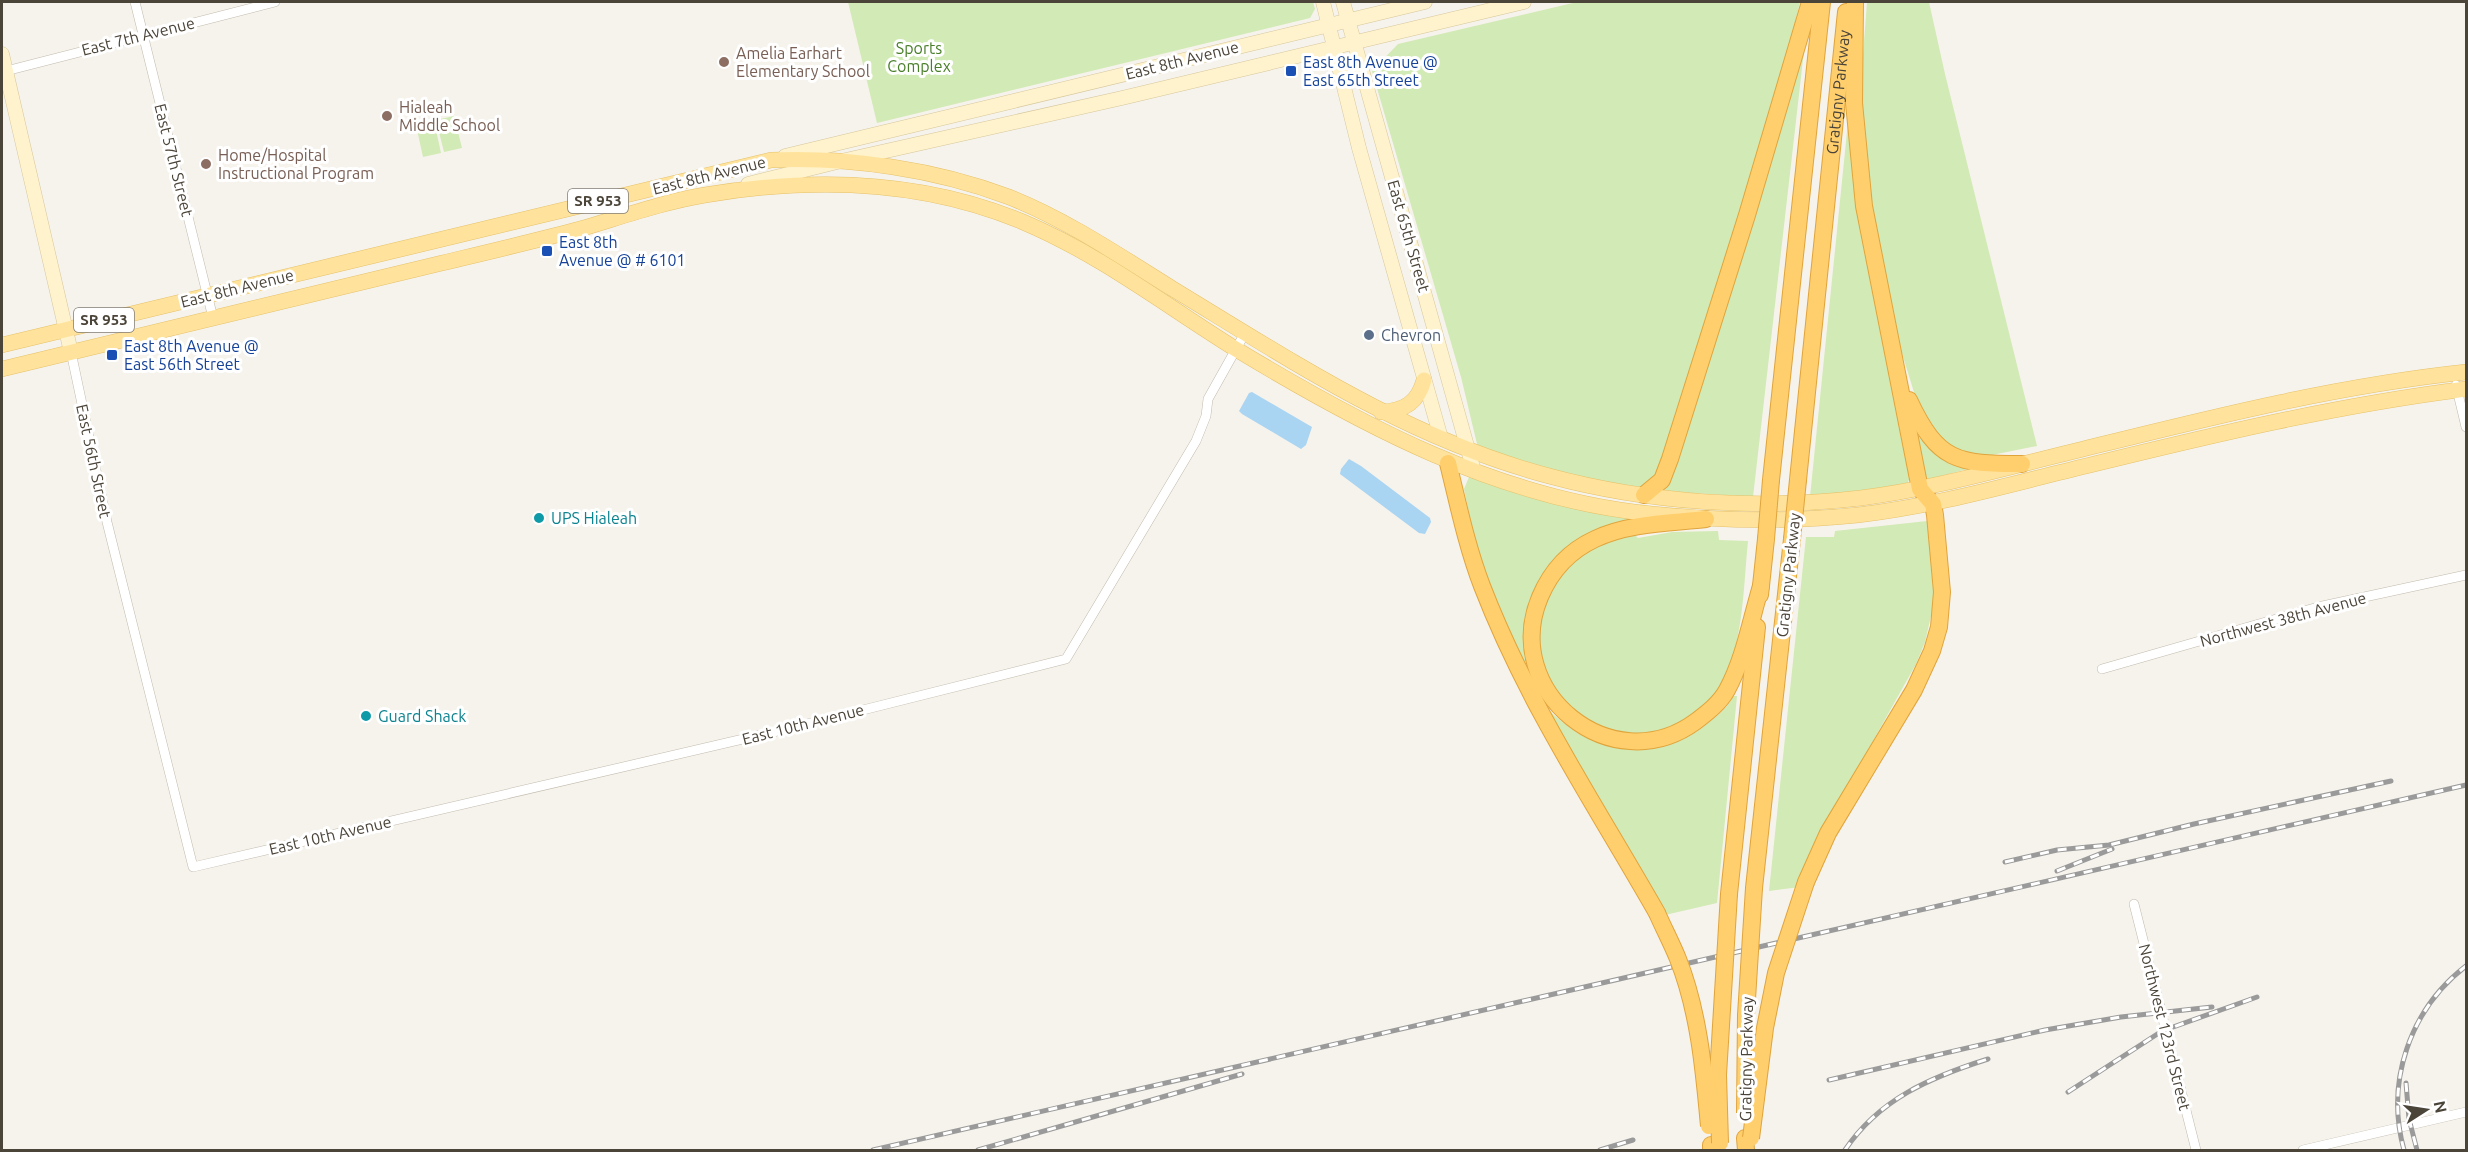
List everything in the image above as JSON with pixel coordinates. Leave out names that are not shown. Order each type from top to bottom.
[{"type":"highway","points":[[1644,495],[1662,480],[1670,459],[1747,215],[1810,2]]},
{"type":"highway","name":"Gratigny Parkway","points":[[1716,1147],[1729,894],[1822,2]]},
{"type":"highway","name":"Gratigny Parkway","points":[[1748,1144],[1746,1015],[1754,888],[1848,2]]},
{"type":"highway","points":[[1748,1144],[1765,1028],[1776,973],[1806,882],[1828,833],[1914,690],[1932,651],[1939,627],[1942,592],[1941,562],[1933,504],[1920,489],[1864,206],[1854,103],[1855,2]]},
{"type":"highway","points":[[1897,377],[1920,425],[1933,443],[1947,454],[1966,461],[2022,464]]},
{"type":"highway","points":[[1448,463],[1482,585],[1525,682],[1587,795],[1657,913],[1679,961],[1693,1010],[1716,1147]]},
{"type":"highway","points":[[1706,519],[1631,528],[1596,538],[1574,551],[1548,578],[1536,606],[1531,633],[1533,663],[1545,690],[1559,707],[1581,726],[1600,735],[1620,739],[1659,739],[1684,730],[1709,712],[1727,690],[1761,586]]},
{"type":"main road","name":"East 65th Street","points":[[1323,2],[1365,170],[1448,463]]},
{"type":"main road","name":"East 65th Street","points":[[1343,2],[1474,471]]},
{"type":"main road","name":"SR 953","points":[[1347,20],[1425,2]]},
{"type":"main road","name":"SR 953","points":[[1334,47],[1524,2]]},
{"type":"main road","name":"East 8th Avenue","points":[[2,345],[1347,20]]},
{"type":"main road","name":"East 8th Avenue","points":[[2,369],[561,234],[837,162],[1122,98],[1334,47]]},
{"type":"main road","name":"East 56th Street","points":[[2,54],[4,71],[71,352]]},
{"type":"main road","points":[[1117,76],[1122,98]]},
{"type":"main road","points":[[771,160],[806,159],[837,162],[936,176],[1018,201],[1047,214],[1113,251],[1245,333],[1379,412],[1468,451],[1552,477],[1644,495],[1692,501],[1803,502],[1859,498],[1920,489],[2257,408],[2460,373]]},
{"type":"main road","points":[[702,196],[833,184],[889,186],[934,194],[980,206],[1024,222],[1062,241],[1350,415],[1448,463],[1538,491],[1643,513],[1706,519],[1811,519],[1933,504],[2216,434],[2316,413],[2462,390]]},
{"type":"main road","points":[[636,192],[640,212]]},
{"type":"main road","points":[[425,243],[430,266]]},
{"type":"main road","points":[[1379,412],[1399,410],[1412,404],[1420,393],[1424,380]]},
{"type":"street","name":"East 57th Street","points":[[135,2],[213,318]]},
{"type":"street","name":"East 7th Avenue","points":[[4,71],[275,2]]},
{"type":"street","name":"East 10th Avenue","points":[[193,867],[784,729],[1066,659],[1196,441],[1206,416],[1208,399],[1245,333]]},
{"type":"street","name":"East 56th Street","points":[[71,352],[107,522],[193,867]]},
{"type":"street","points":[[2460,373],[2466,427]]},
{"type":"street","name":"Northwest 38th Avenue","points":[[2102,669],[2318,607],[2466,575]]},
{"type":"street","name":"Northwest 123rd Street","points":[[2134,904],[2196,1150]]},
{"type":"street","points":[[2304,1150],[2466,1112]]},
{"type":"green space","name":"Sports Complex","points":[[848,2],[1313,2],[1315,9],[1310,18],[877,123]]},
{"type":"green space","points":[[1577,2],[1800,2],[1778,92],[1662,471],[1641,488],[1581,478],[1481,448],[1477,444],[1461,377],[1372,71],[1398,44]]},
{"type":"green space","points":[[1867,2],[1929,2],[2037,446],[1987,456],[1952,449],[1921,415],[1896,334],[1872,204],[1862,114],[1862,69]]},
{"type":"green space","points":[[1805,42],[1753,497],[1664,491],[1671,476]]},
{"type":"green space","points":[[1849,112],[1912,471],[1907,485],[1810,497]]},
{"type":"green space","points":[[454,116],[462,148],[444,152],[436,120]]},
{"type":"green space","points":[[434,121],[441,153],[423,157],[416,125]]},
{"type":"green space","points":[[1917,435],[1937,454],[1971,468],[1926,480]]},
{"type":"green space","points":[[1469,477],[1649,518],[1615,527],[1535,595],[1528,611],[1525,627],[1527,661],[1523,662],[1497,605],[1476,547],[1464,489]]},
{"type":"green space","points":[[1927,521],[1934,572],[1934,603],[1925,642],[1916,664],[1850,782],[1800,887],[1769,891],[1806,537],[1834,537],[1835,531]]},
{"type":"green space","points":[[1718,531],[1719,540],[1748,541],[1741,616],[1734,653],[1728,671],[1713,698],[1678,723],[1660,731],[1642,735],[1620,733],[1604,727],[1572,707],[1548,680],[1541,664],[1538,648],[1545,598],[1562,570],[1572,560],[1588,550],[1633,533],[1638,538],[1672,532]]},
{"type":"green space","points":[[1733,696],[1737,696],[1717,903],[1665,915],[1547,709],[1572,729],[1596,742],[1629,748],[1646,748],[1663,746],[1694,733],[1722,711]]},
{"type":"water","points":[[1252,392],[1312,427],[1306,445],[1301,449],[1242,414],[1239,411],[1249,393]]},
{"type":"water","points":[[1349,459],[1430,518],[1431,522],[1425,534],[1419,533],[1340,474]]},
{"type":"railway","points":[[2005,862],[2057,850],[2109,845],[2391,781]]},
{"type":"railway","points":[[873,1150],[2466,785]]},
{"type":"railway","points":[[2057,871],[2112,849]]},
{"type":"railway","points":[[2404,1150],[2399,1124],[2398,1099],[2407,1049],[2430,1003],[2446,983],[2466,966]]},
{"type":"railway","points":[[2068,1092],[2162,1031],[2257,997]]},
{"type":"railway","points":[[1829,1080],[2045,1030],[2121,1017],[2212,1007]]},
{"type":"railway","points":[[1845,1150],[1874,1117],[1908,1092],[1946,1074],[1988,1059]]},
{"type":"railway","points":[[978,1150],[1242,1074]]},
{"type":"railway","points":[[2406,1083],[2409,1119],[2417,1150]]},
{"type":"railway","points":[[1600,1150],[1633,1140]]},
{"type":"place","name":"Amelia Earhart Elementary School","points":[[724,62]]},
{"type":"place","name":"East 8th Avenue @ East 65th Street","points":[[1291,71]]},
{"type":"place","name":"Hialeah Middle School","points":[[387,116]]},
{"type":"place","name":"Home/Hospital Instructional Program","points":[[206,164]]},
{"type":"place","name":"East 8th Avenue @ # 6101","points":[[547,251]]},
{"type":"place","name":"Chevron","points":[[1369,335]]},
{"type":"place","name":"East 8th Avenue @ East 56th Street","points":[[112,355]]},
{"type":"place","name":"UPS Hialeah","points":[[539,518]]},
{"type":"place","name":"Guard Shack","points":[[366,716]]}]
